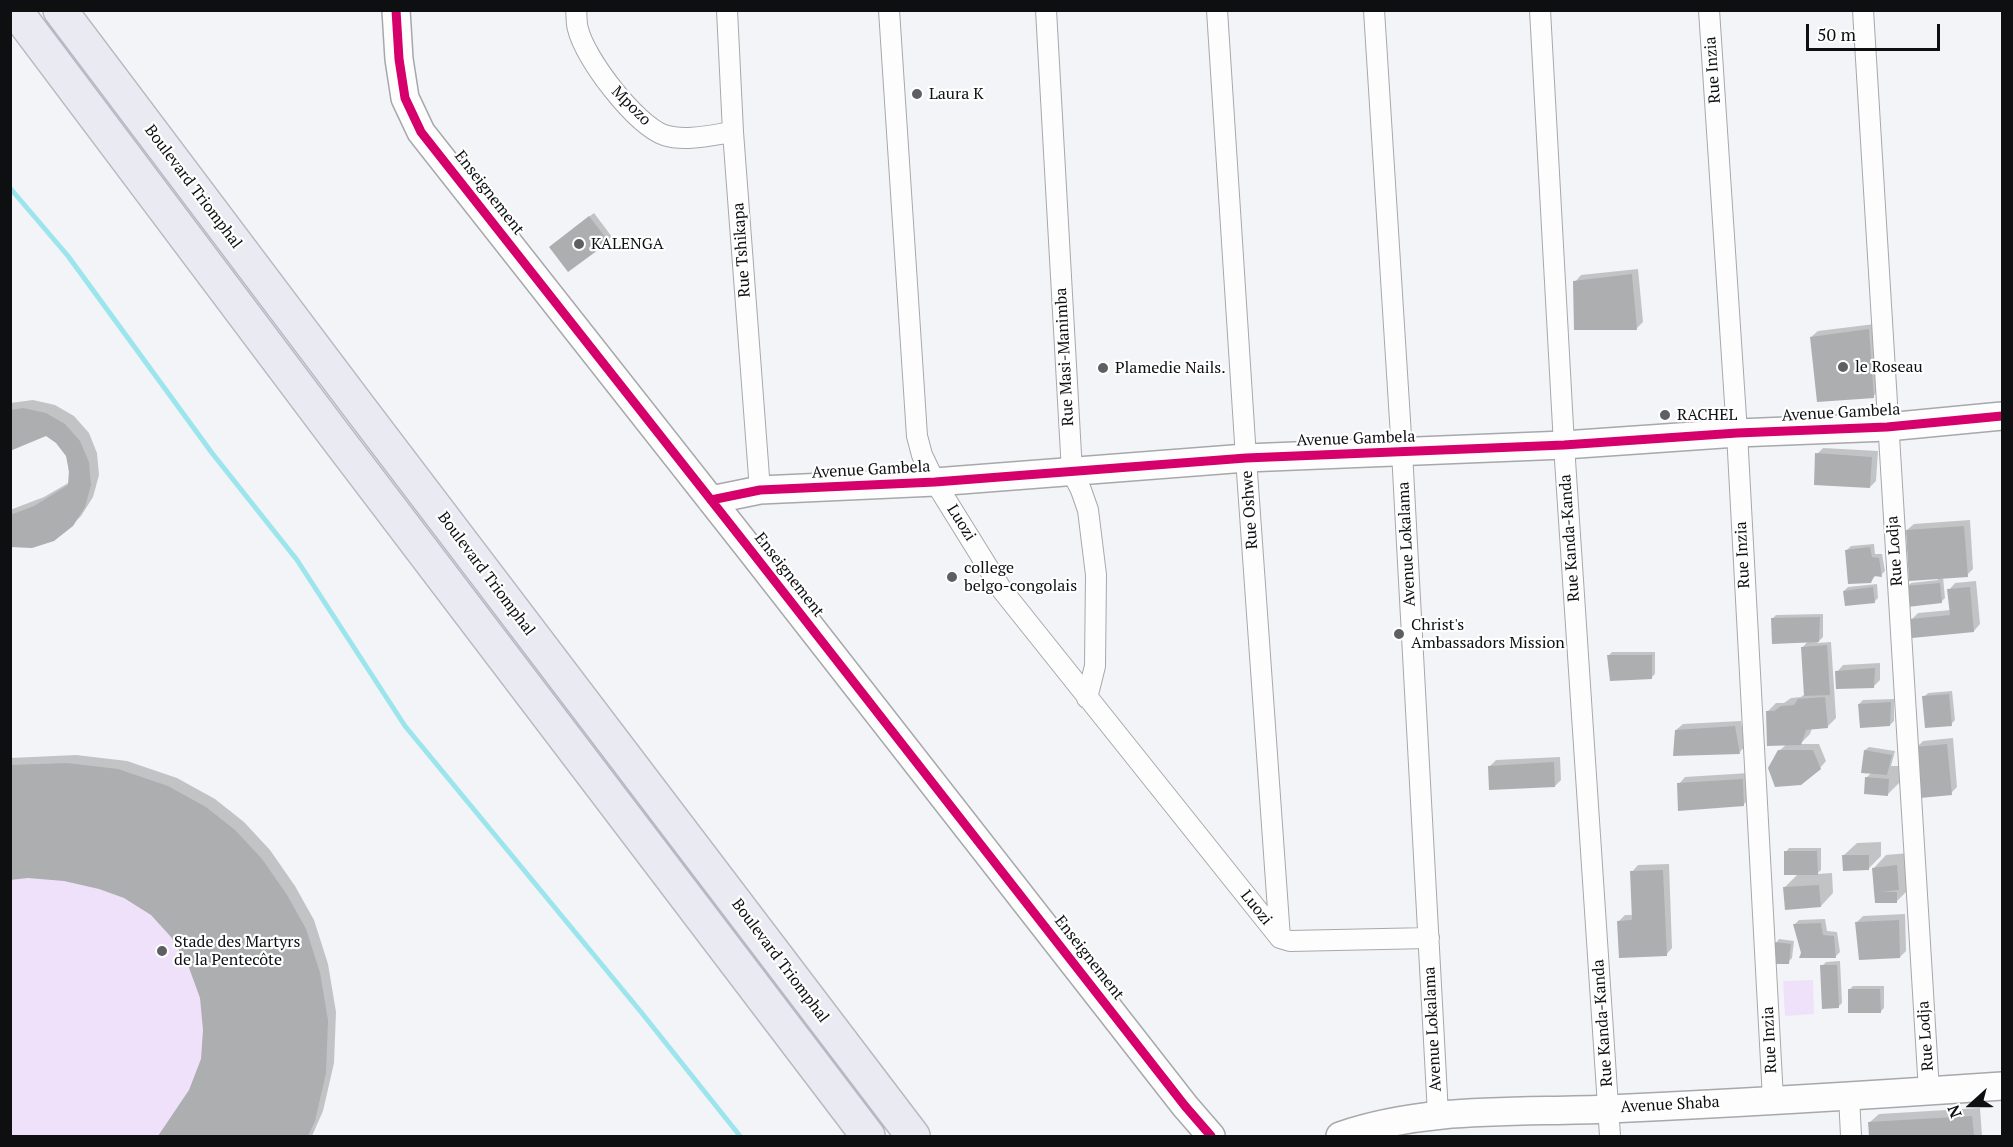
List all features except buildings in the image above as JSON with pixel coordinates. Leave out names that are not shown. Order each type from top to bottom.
[{"type":"highway","points":[[15,10],[868,1137]]},
{"type":"highway","name":"Boulevard Triomphal","points":[[60,10],[913,1137]]},
{"type":"street","name":"Enseignement","points":[[396,10],[399,59],[405,98],[421,132],[1211,1137]]},
{"type":"street","name":"Mpozo","points":[[576,10],[578,29],[592,60],[609,84],[643,122],[664,135],[689,137],[733,132]]},
{"type":"street","name":"Rue Tshikapa","points":[[727,10],[733,132],[760,490]]},
{"type":"street","name":"Luozi","points":[[889,10],[916,436],[922,455],[935,482],[1002,590],[1280,938]]},
{"type":"street","name":"Rue Masi-Manimba","points":[[1046,10],[1072,472],[1088,510],[1096,575],[1095,666],[1087,698]]},
{"type":"street","name":"Rue Oshwe","points":[[1217,10],[1280,938]]},
{"type":"street","name":"Avenue Lokalama","points":[[1374,10],[1402,452],[1438,1114]]},
{"type":"street","name":"Rue Kanda-Kanda","points":[[1540,10],[1564,445],[1610,1137]]},
{"type":"street","name":"Rue Inzia","points":[[1709,10],[1737,433],[1773,1100]]},
{"type":"street","name":"Rue Lodja","points":[[1863,10],[1929,1091]]},
{"type":"street","name":"Avenue Gambela","points":[[711,500],[760,490],[935,482],[1246,458],[1564,445],[1737,433],[1887,427],[2002,416]]},
{"type":"street","points":[[1280,938],[1290,940],[1429,938]]},
{"type":"street","name":"Avenue Shaba","points":[[1340,1137],[1390,1122],[1438,1114],[1609,1109],[2002,1086]]},
{"type":"street","points":[[1849,1096],[1851,1137]]},
{"type":"shaded area","name":"Stade des Martyrs de la Pentecôte","points":[[10,765],[235,830],[262,859],[287,895],[306,929],[320,973],[328,1021],[315,1121],[308,1136],[11,1136]]},
{"type":"shaded area","points":[[1813,980],[1814,1014],[1785,1016],[1783,981]]},
{"type":"waterway","points":[[10,188],[68,256],[212,453],[297,560],[405,726],[740,1136]]},
{"type":"cycle path","points":[[396,10],[399,59],[405,98],[421,132],[1185,1106],[1211,1136]]},
{"type":"cycle path","points":[[711,500],[760,490],[935,482],[1246,458],[1564,445],[1737,433],[1887,427],[2002,416]]},
{"type":"place","name":"Laura K","points":[[917,94]]},
{"type":"place","name":"KALENGA","points":[[579,244]]},
{"type":"place","name":"le Roseau","points":[[1843,367]]},
{"type":"place","name":"Plamedie Nails.","points":[[1103,368]]},
{"type":"place","name":"RACHEL","points":[[1665,415]]},
{"type":"place","name":"college belgo-congolais","points":[[952,577]]},
{"type":"place","name":"Christ's Ambassadors Mission","points":[[1399,634]]},
{"type":"place","name":"Stade des Martyrs de la Pentecôte","points":[[162,951]]}]
